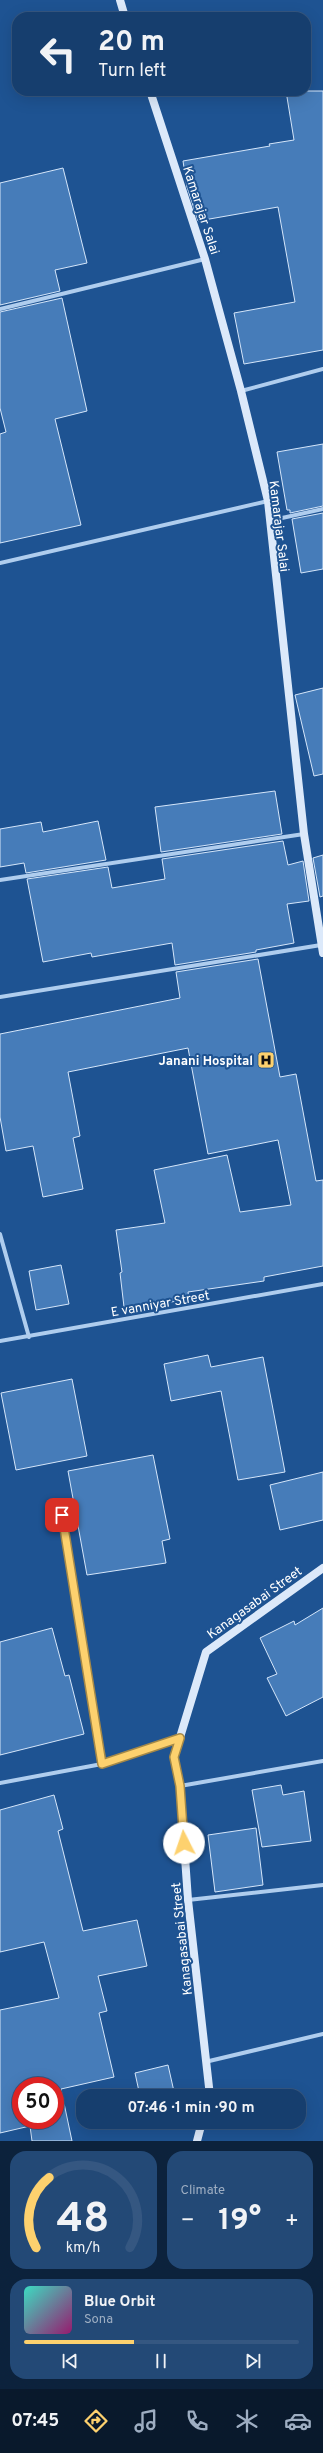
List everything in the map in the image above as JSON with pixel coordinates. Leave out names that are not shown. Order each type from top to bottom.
[{"type":"main road","points":[[120,0],[124,12]]},
{"type":"main road","name":"Kamarajar Salai","points":[[152,96],[205,258],[242,391],[268,501],[268,517],[304,834],[322,949]]},
{"type":"main road","name":"Kanagasabai Street","points":[[209,2089],[188,1900],[180,1786],[174,1757],[206,1652],[323,1568]]},
{"type":"main road","points":[[197,2141],[200,2129]]},
{"type":"street","points":[[0,309],[205,258]]},
{"type":"street","points":[[242,391],[323,369]]},
{"type":"street","points":[[0,563],[268,501]]},
{"type":"street","points":[[268,517],[282,518],[323,509]]},
{"type":"street","points":[[0,880],[304,834]]},
{"type":"street","points":[[0,997],[322,949]]},
{"type":"street","points":[[0,1234],[29,1337]]},
{"type":"street","name":"E vanniyar Street","points":[[0,1341],[323,1284]]},
{"type":"street","points":[[62,1515],[102,1764]]},
{"type":"street","points":[[0,1783],[102,1764],[180,1738]]},
{"type":"street","points":[[180,1786],[323,1761]]},
{"type":"street","points":[[188,1900],[323,1885]]},
{"type":"street","points":[[205,2062],[323,2034]]},
{"type":"building","points":[[311,91],[323,91],[323,350],[244,364],[234,313],[295,302],[278,207],[198,221],[187,187],[183,161],[270,146],[269,144],[294,140],[287,96],[311,96]]},
{"type":"building","points":[[63,168],[87,263],[55,270],[60,291],[0,305],[0,183]]},
{"type":"building","points":[[62,298],[87,411],[55,419],[81,525],[0,543],[0,434],[6,432],[0,408],[0,312]]},
{"type":"building","points":[[323,444],[323,506],[290,513],[290,510],[287,510],[277,452]]},
{"type":"building","points":[[323,513],[323,569],[301,573],[292,519]]},
{"type":"building","points":[[323,688],[323,774],[314,776],[295,695]]},
{"type":"building","points":[[275,791],[282,834],[161,852],[155,807]]},
{"type":"building","points":[[98,821],[106,860],[26,873],[24,863],[0,867],[0,829],[41,822],[43,832]]},
{"type":"building","points":[[283,841],[288,865],[303,861],[309,901],[287,904],[294,943],[256,950],[256,952],[175,965],[172,943],[92,957],[91,953],[43,962],[27,879],[108,867],[112,888],[165,879],[162,859]]},
{"type":"building","points":[[323,855],[323,896],[320,897],[313,858]]},
{"type":"building","points":[[258,959],[280,1077],[296,1074],[316,1181],[323,1180],[323,1266],[264,1277],[264,1281],[188,1292],[189,1300],[124,1307],[120,1273],[122,1272],[116,1230],[165,1223],[154,1170],[227,1155],[240,1212],[291,1205],[278,1140],[208,1154],[188,1048],[68,1072],[80,1136],[73,1138],[83,1189],[43,1197],[33,1146],[6,1151],[0,1117],[0,1034],[180,998],[176,972]]},
{"type":"building","points":[[61,1265],[69,1304],[36,1310],[29,1271]]},
{"type":"building","points":[[208,1355],[211,1367],[263,1357],[285,1472],[238,1480],[221,1391],[171,1401],[164,1364]]},
{"type":"building","points":[[72,1379],[87,1456],[16,1470],[1,1393]]},
{"type":"building","points":[[153,1455],[170,1539],[162,1541],[166,1563],[87,1575],[68,1471]]},
{"type":"building","points":[[323,1472],[323,1520],[280,1530],[270,1485]]},
{"type":"building","points":[[323,1608],[323,1697],[286,1716],[267,1678],[277,1674],[260,1638],[294,1621],[295,1625]]},
{"type":"building","points":[[52,1628],[65,1676],[69,1675],[84,1734],[0,1755],[0,1642]]},
{"type":"building","points":[[281,1785],[283,1795],[304,1791],[311,1841],[262,1847],[252,1790]]},
{"type":"building","points":[[54,1795],[63,1829],[58,1831],[83,1931],[137,1920],[147,1966],[98,1976],[107,2011],[99,2013],[114,2077],[64,2088],[64,2077],[12,2077],[12,2129],[17,2129],[0,2133],[0,2010],[59,1998],[44,1942],[0,1952],[0,1810]]},
{"type":"building","points":[[256,1828],[263,1885],[215,1892],[208,1835]]},
{"type":"building","points":[[168,2065],[173,2089],[138,2089],[135,2073]]},
{"type":"building","points":[[64,2103],[72,2141],[32,2141],[30,2129],[64,2129]]},
{"type":"place","name":"Janani Hospital","points":[[266,1060]]},
{"type":"route","points":[[62,1515],[102,1764],[180,1738],[174,1757],[180,1786],[184,1843]]}]
